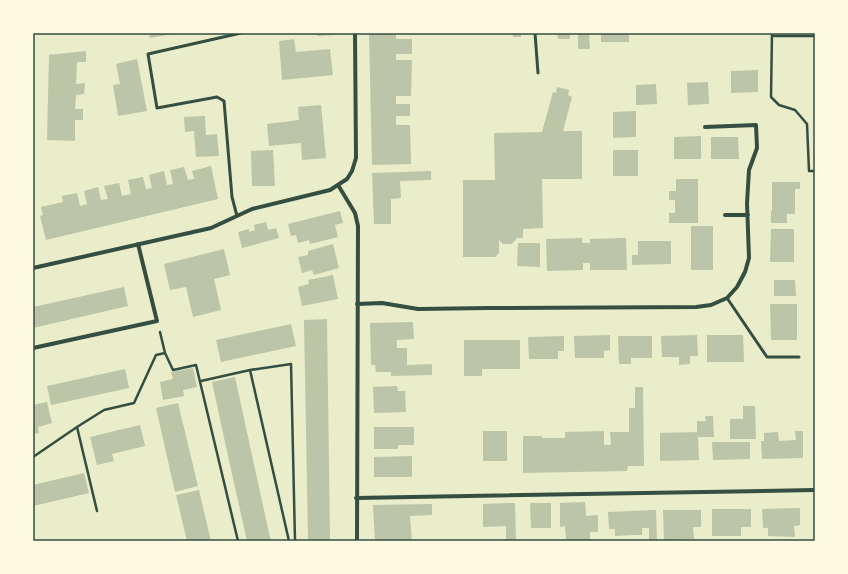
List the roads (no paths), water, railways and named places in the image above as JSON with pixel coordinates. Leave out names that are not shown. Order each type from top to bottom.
[{"type":"street","points":[[33,268],[211,228],[252,209],[330,190],[338,185],[349,175],[356,158],[355,33]]},
{"type":"street","points":[[357,304],[382,304],[418,310],[489,308],[696,307],[711,305],[727,298],[737,287],[745,272],[749,258],[747,203],[749,170],[757,148],[756,125],[705,127]]},
{"type":"street","points":[[338,185],[355,213],[358,226],[357,541]]},
{"type":"street","points":[[726,215],[748,214]]},
{"type":"street","points":[[33,348],[157,321],[138,244]]},
{"type":"street","points":[[356,498],[815,490]]},
{"type":"lane","points":[[237,216],[232,197],[224,101],[217,97],[157,108],[148,54],[241,33]]},
{"type":"lane","points":[[535,33],[538,72]]},
{"type":"lane","points":[[727,298],[767,357],[799,357]]}]
